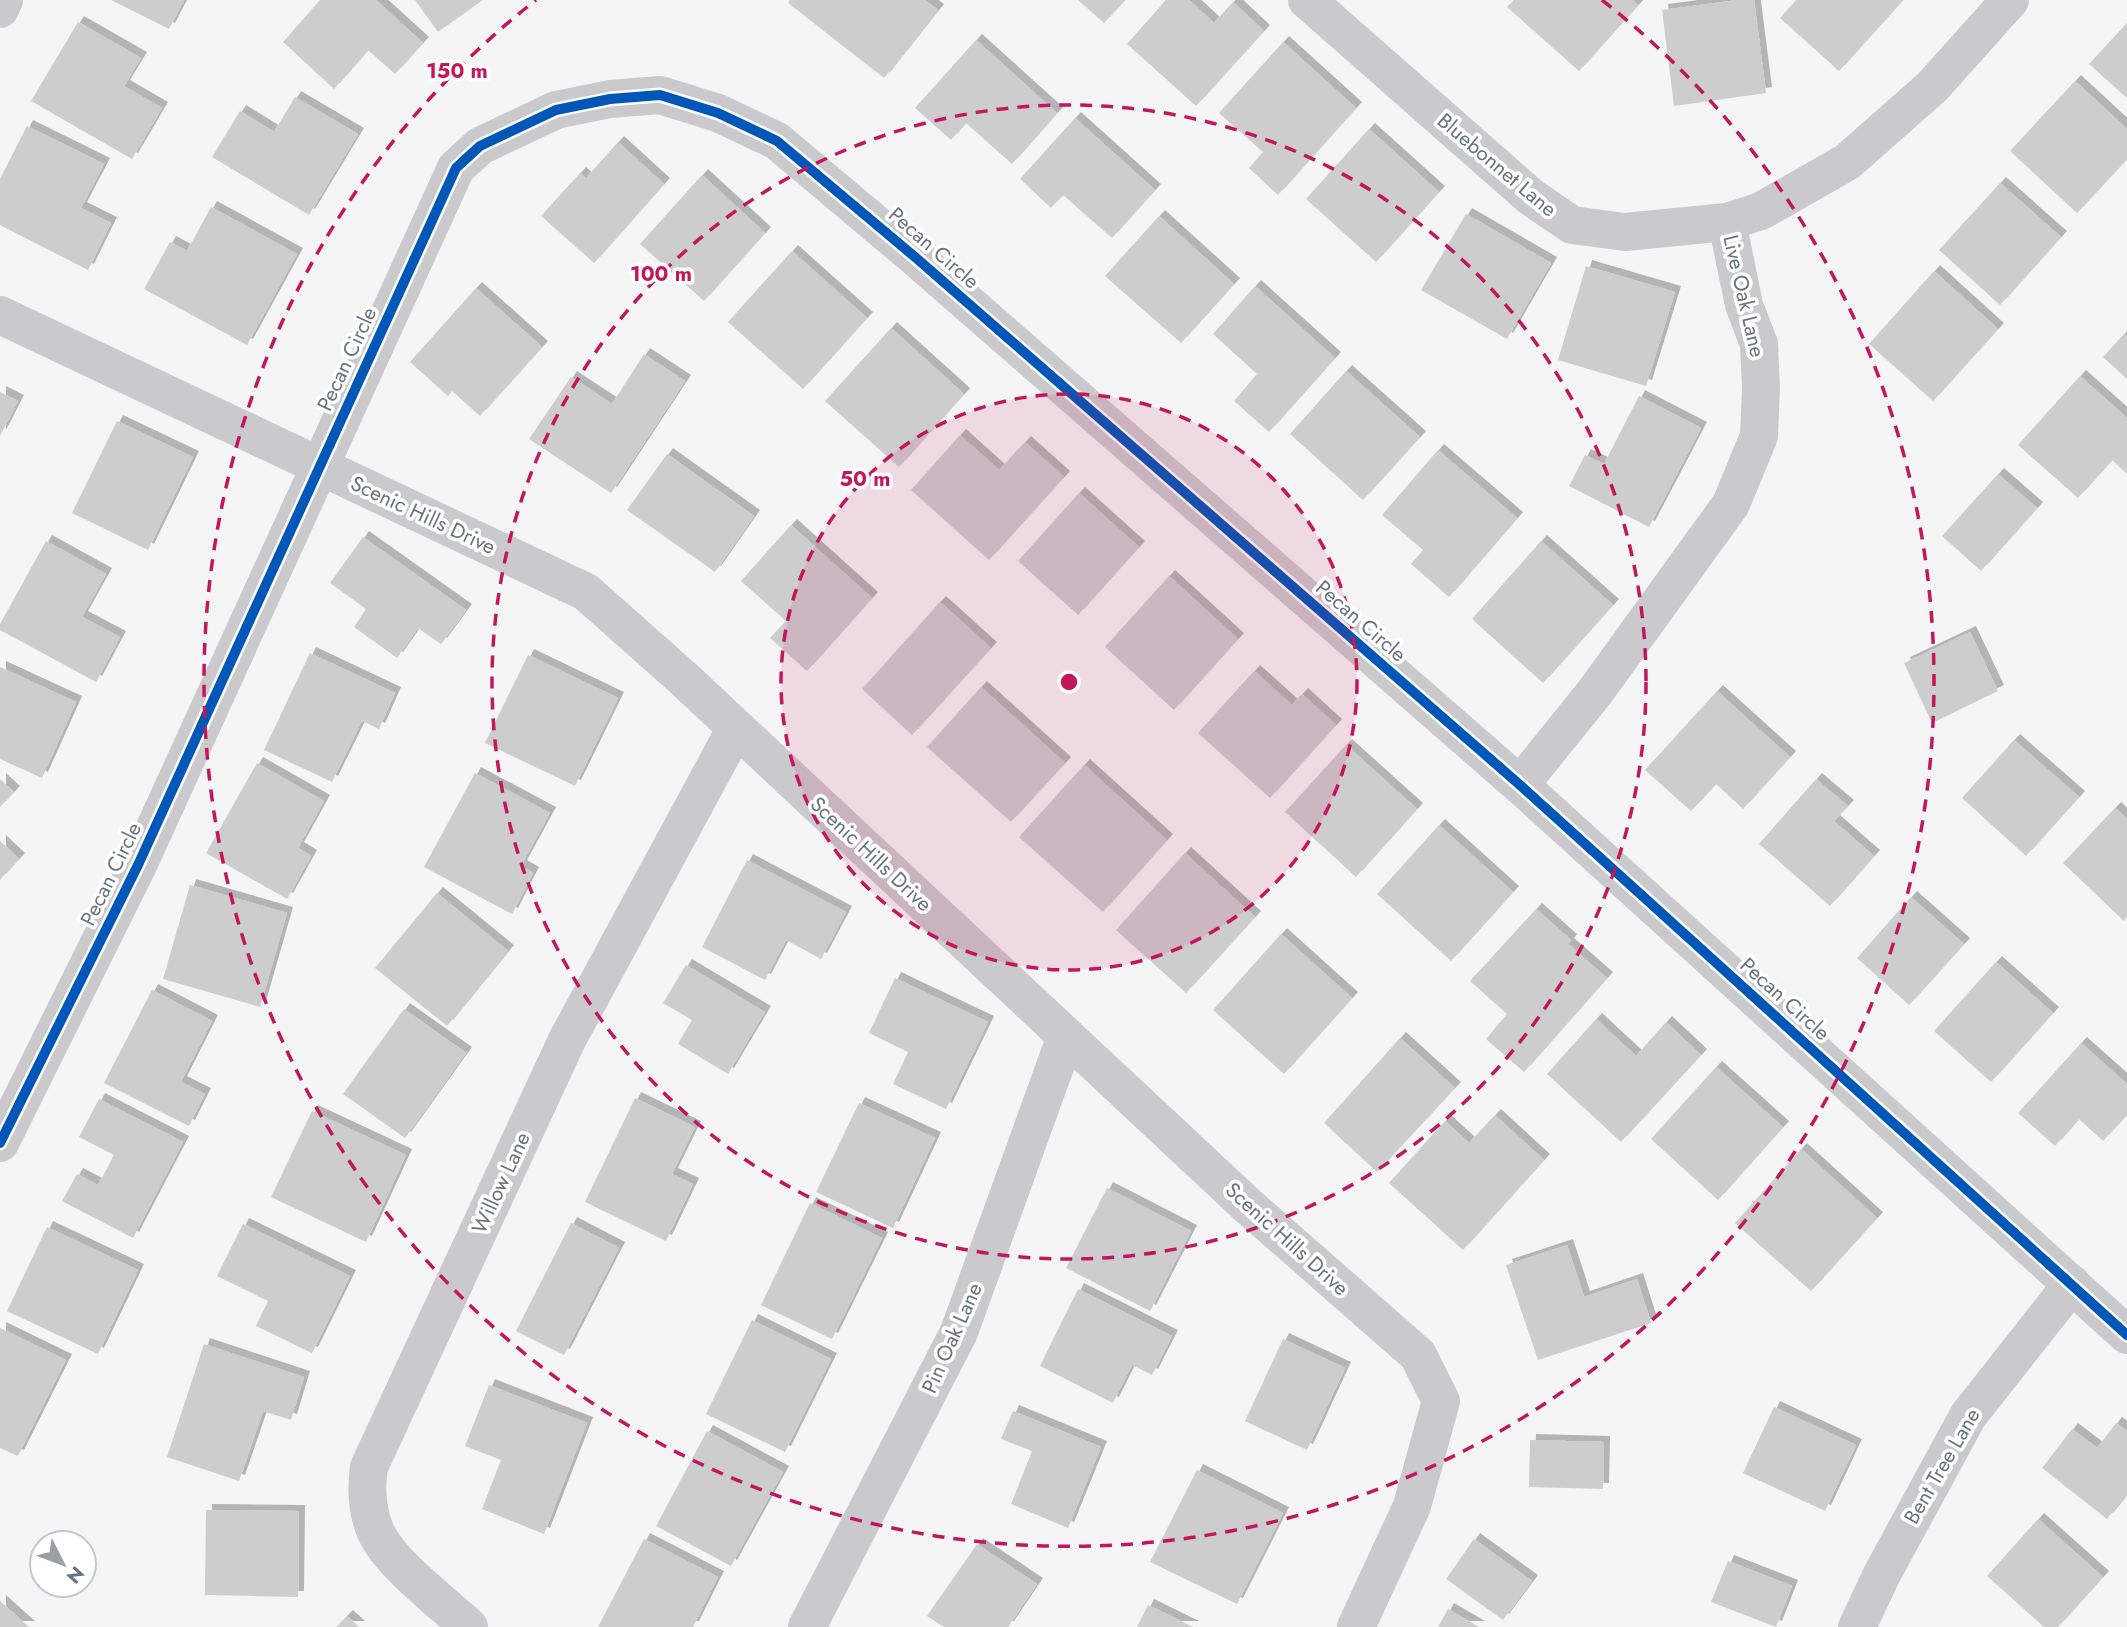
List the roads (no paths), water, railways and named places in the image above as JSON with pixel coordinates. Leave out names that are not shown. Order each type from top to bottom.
[{"type":"street","points":[[0,9],[4,0]]},
{"type":"street","name":"Bluebonnet Lane","points":[[1307,0],[1531,197],[1572,225],[1625,232],[1727,222]]},
{"type":"street","name":"Live Oak Lane","points":[[1520,785],[1595,692],[1731,504],[1759,436],[1759,344],[1744,305],[1727,222],[1761,211],[1847,162],[1932,87],[2010,0]]},
{"type":"street","name":"Pecan Circle","points":[[0,1143],[138,865],[456,168],[480,146],[556,110],[610,99],[660,95],[718,113],[777,141],[915,257],[1520,785],[2127,1335]]},
{"type":"street","name":"Scenic Hills Drive","points":[[0,315],[586,592],[736,728],[1247,1205],[1418,1355],[1441,1401],[1412,1506],[1356,1627]]},
{"type":"street","name":"Willow Lane","points":[[468,1627],[391,1555],[376,1531],[366,1489],[369,1467],[567,1040],[736,728]]},
{"type":"street","name":"Pin Oak Lane","points":[[807,1627],[959,1332],[1066,1036]]},
{"type":"street","name":"Bent Tree Lane","points":[[1857,1627],[1882,1574],[1968,1416],[2072,1284]]}]
